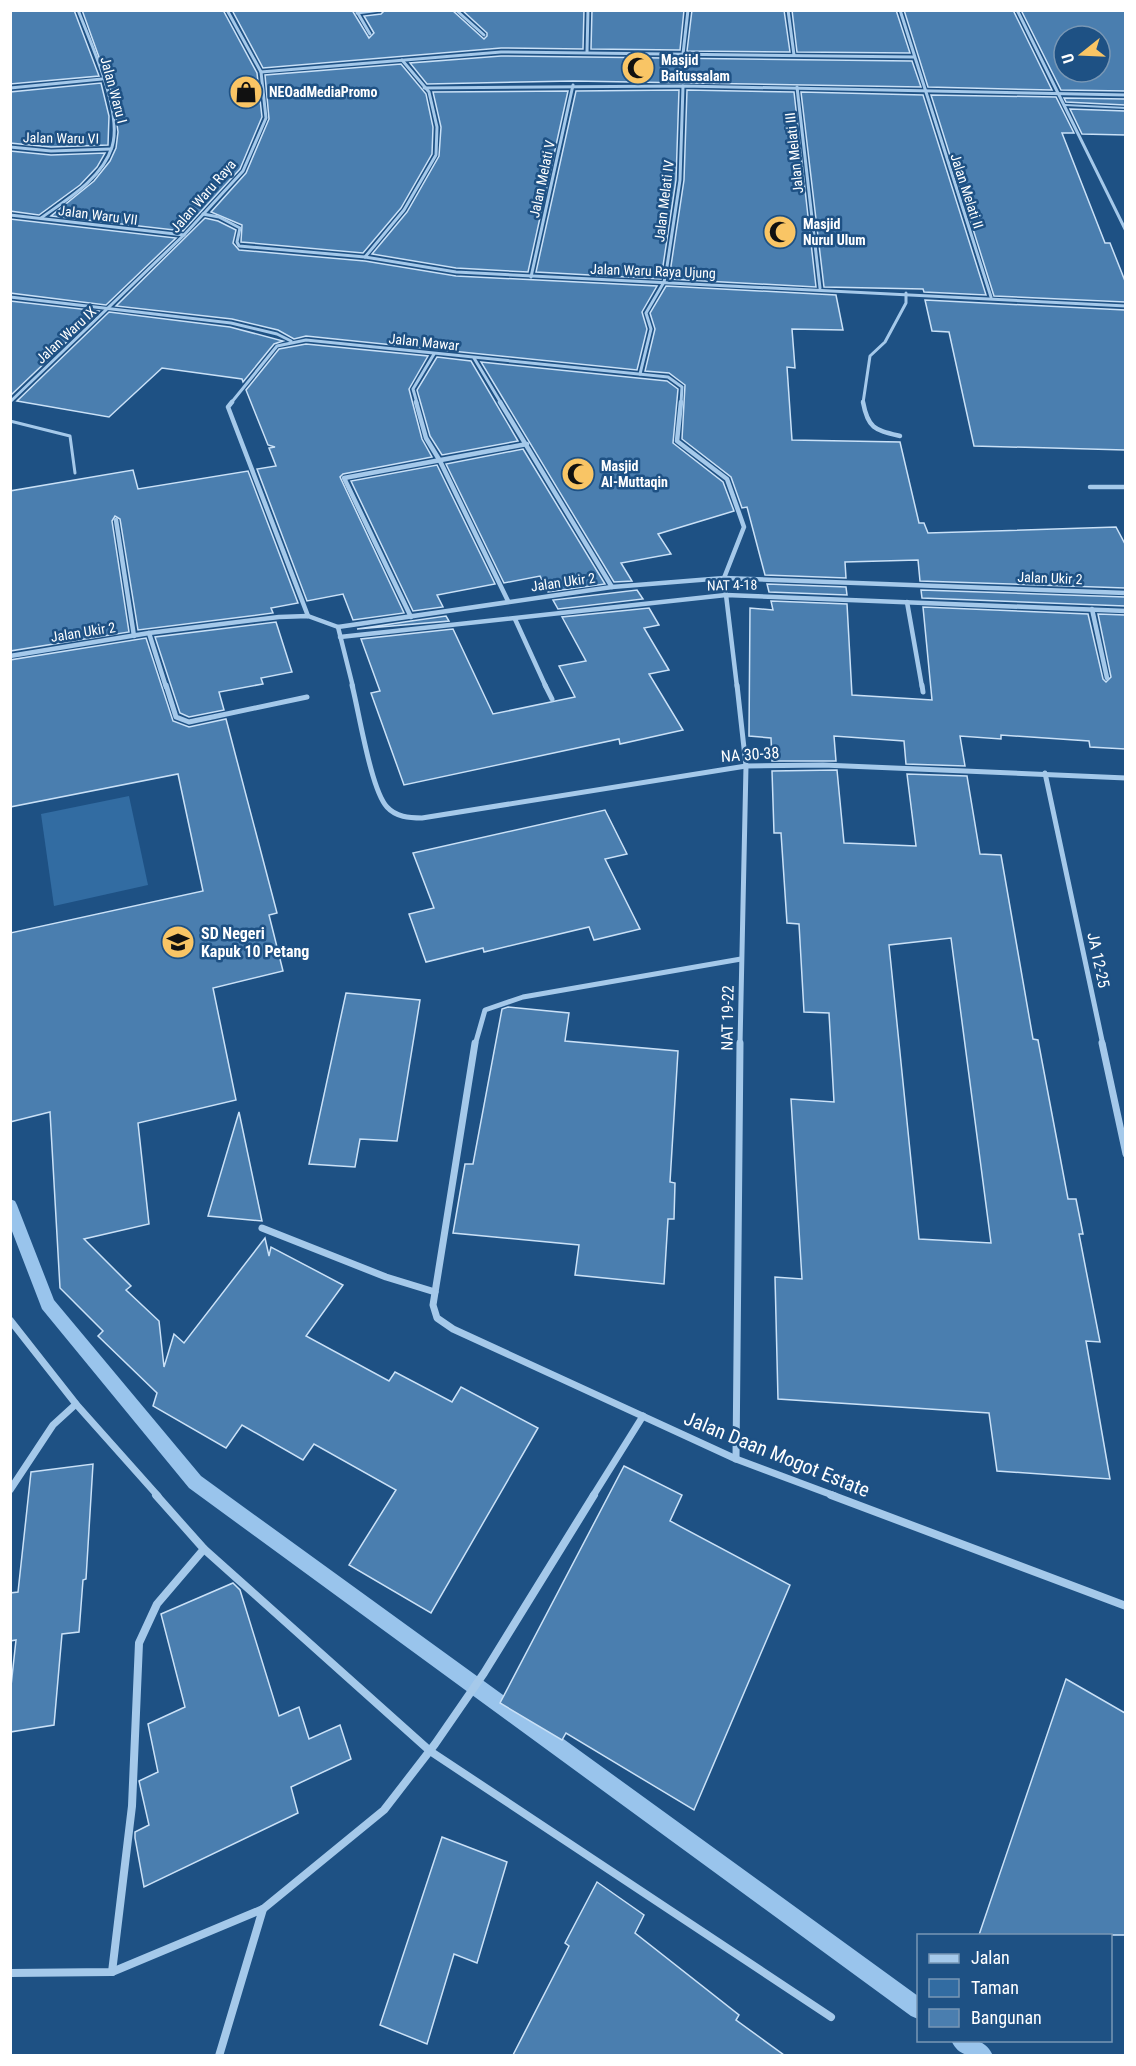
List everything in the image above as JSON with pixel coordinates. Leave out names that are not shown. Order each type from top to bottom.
[{"type":"street","name":"Jalan Waru I","points":[[41,218],[83,185],[111,149],[115,136],[102,79],[78,10]]},
{"type":"street","name":"Jalan Waru Raya","points":[[109,309],[184,235],[243,171],[266,118],[261,72],[227,10]]},
{"type":"street","points":[[370,33],[356,12],[381,10]]},
{"type":"street","points":[[456,10],[484,35]]},
{"type":"street","points":[[587,52],[588,10]]},
{"type":"street","points":[[683,54],[688,10]]},
{"type":"street","points":[[789,10],[794,56]]},
{"type":"street","name":"Jalan Melati II","points":[[900,10],[923,90],[991,297]]},
{"type":"street","points":[[1017,10],[1125,231]]},
{"type":"street","points":[[261,72],[501,52],[914,57]]},
{"type":"street","points":[[365,257],[404,210],[436,154],[437,127],[429,92],[402,60]]},
{"type":"street","points":[[10,88],[102,79]]},
{"type":"street","points":[[424,88],[573,85],[797,87],[1125,95]]},
{"type":"street","name":"Jalan Melati V","points":[[531,277],[573,85]]},
{"type":"street","name":"Jalan Melati IV","points":[[663,282],[680,180],[683,86]]},
{"type":"street","name":"Jalan Melati III","points":[[797,87],[820,288]]},
{"type":"street","name":"Jalan Waru VI","points":[[10,147],[51,151],[111,149]]},
{"type":"street","name":"Jalan Waru Raya Ujung","points":[[203,214],[219,217],[240,228],[237,242],[240,246],[365,257],[456,272],[820,288],[1125,306]]},
{"type":"street","name":"Jalan Waru VII","points":[[10,215],[184,235]]},
{"type":"street","points":[[640,374],[651,328],[646,314],[663,282]]},
{"type":"street","points":[[900,436],[876,429],[867,420],[863,402],[870,356],[885,342],[906,303],[906,293]]},
{"type":"street","name":"Jalan Mawar","points":[[10,297],[162,313],[247,327],[285,336],[291,341],[306,340],[668,377],[682,387],[677,441],[727,479],[744,527],[724,578]]},
{"type":"street","name":"Jalan Waru IX","points":[[10,402],[109,309]]},
{"type":"street","points":[[291,341],[277,346],[228,407],[308,616]]},
{"type":"street","points":[[434,354],[414,390],[426,438],[440,461],[508,601]]},
{"type":"street","points":[[474,358],[612,587]]},
{"type":"street","points":[[411,617],[344,478],[527,444]]},
{"type":"street","points":[[1090,487],[1125,487]]},
{"type":"street","points":[[116,520],[134,636]]},
{"type":"street","name":"Jalan Ukir 2","points":[[10,656],[149,633],[308,616],[338,627],[612,587],[724,578],[1125,593]]},
{"type":"street","name":"NAT 19-22","points":[[724,578],[746,765],[741,958],[736,1459]]},
{"type":"street","name":"NAT 4-18","points":[[340,638],[726,595],[1125,611]]},
{"type":"street","points":[[907,602],[922,692]]},
{"type":"street","points":[[1092,609],[1107,678]]},
{"type":"street","points":[[515,619],[552,699]]},
{"type":"street","points":[[338,627],[340,638]]},
{"type":"street","points":[[149,633],[176,717],[189,722],[307,697]]},
{"type":"street","name":"NA 30-38","points":[[340,638],[379,795],[392,814],[405,818],[422,818],[746,765],[822,765],[1125,778]]},
{"type":"street","name":"JA 12-25","points":[[1045,773],[1125,1154]]},
{"type":"street","points":[[262,1228],[386,1277],[435,1293],[477,1032],[485,1010],[523,997],[741,958]]},
{"type":"street","name":"Jalan Daan Mogot Estate","points":[[435,1293],[433,1305],[436,1318],[453,1329],[736,1459],[1125,1606]]},
{"type":"street","points":[[10,1320],[76,1404],[204,1549],[433,1748],[831,2017]]},
{"type":"street","points":[[10,1490],[53,1425],[76,1404]]},
{"type":"street","points":[[10,1973],[112,1972],[263,1909],[384,1810],[433,1748],[484,1673],[643,1416]]},
{"type":"street","points":[[112,1972],[132,1806],[138,1643],[157,1604],[204,1549]]},
{"type":"street","points":[[219,2055],[263,1909]]},
{"type":"lane","points":[[1065,105],[1125,108]]},
{"type":"lane","points":[[10,422],[70,436],[75,473]]},
{"type":"green space","points":[[129,796],[148,885],[54,906],[41,814]]},
{"type":"building","points":[[10,10],[74,10],[99,76],[10,84]]},
{"type":"building","points":[[82,10],[223,10],[257,73],[262,117],[240,169],[183,231],[51,216],[94,181],[110,161],[116,148],[118,132],[113,96]]},
{"type":"building","points":[[232,10],[352,10],[369,38],[374,33],[364,16],[381,14],[385,10],[452,10],[484,39],[487,33],[462,10],[584,10],[583,49],[501,48],[263,68]]},
{"type":"building","points":[[592,10],[684,10],[680,50],[591,49]]},
{"type":"building","points":[[692,10],[784,10],[790,52],[687,51]]},
{"type":"building","points":[[792,10],[896,10],[910,53],[797,52]]},
{"type":"building","points":[[904,10],[1013,10],[1052,90],[928,87]]},
{"type":"building","points":[[1021,10],[1125,10],[1125,91],[1061,90],[1058,84],[1112,84],[1112,24],[1052,24],[1052,72]]},
{"type":"building","points":[[501,56],[912,61],[921,87],[573,81],[427,84],[410,63]]},
{"type":"building","points":[[401,64],[426,94],[433,127],[432,154],[401,208],[363,253],[241,242],[242,225],[211,212],[246,173],[269,119],[265,75]]},
{"type":"building","points":[[101,83],[109,116],[108,145],[51,147],[10,143],[10,92]]},
{"type":"building","points":[[679,90],[676,180],[661,279],[536,272],[576,91]]},
{"type":"building","points":[[687,90],[794,92],[816,287],[669,279],[684,180]]},
{"type":"building","points":[[568,91],[528,272],[456,268],[372,254],[407,212],[439,156],[441,127],[433,92]]},
{"type":"building","points":[[801,92],[923,95],[986,295],[924,292],[923,289],[824,287]]},
{"type":"building","points":[[931,95],[1056,97],[1074,133],[1062,133],[1105,243],[1110,243],[1125,281],[1125,302],[994,296]]},
{"type":"building","points":[[1064,98],[1125,99],[1125,105],[1066,102]]},
{"type":"building","points":[[1070,109],[1125,111],[1125,135],[1082,134]]},
{"type":"building","points":[[10,151],[51,155],[105,153],[97,167],[80,185],[39,215],[10,211]]},
{"type":"building","points":[[205,218],[218,221],[236,230],[233,243],[239,250],[365,261],[456,276],[657,286],[642,312],[647,329],[637,370],[306,336],[294,339],[278,330],[232,319],[116,306]]},
{"type":"building","points":[[10,219],[176,238],[106,305],[10,293]]},
{"type":"building","points":[[666,286],[836,295],[843,330],[792,329],[795,368],[787,367],[792,440],[900,442],[919,523],[924,523],[928,533],[1116,527],[1125,544],[1125,588],[920,581],[918,560],[845,562],[846,578],[765,575],[747,507],[742,508],[731,477],[682,439],[685,385],[669,373],[645,371],[655,329],[650,313]]},
{"type":"building","points":[[925,300],[1125,310],[1125,450],[974,446],[949,332],[932,331]]},
{"type":"building","points":[[10,301],[99,311],[10,396]]},
{"type":"building","points":[[109,312],[230,327],[283,341],[274,344],[243,382],[242,379],[162,368],[109,417],[17,401]]},
{"type":"building","points":[[306,344],[428,356],[409,389],[422,439],[432,457],[343,474],[340,477],[404,613],[353,620],[343,594],[307,601],[257,469],[276,466],[269,448],[275,447],[268,445],[246,390],[279,349]]},
{"type":"building","points":[[437,357],[471,361],[518,441],[442,455],[430,436],[417,390]]},
{"type":"building","points":[[481,362],[667,381],[678,389],[673,443],[723,482],[734,511],[658,534],[671,554],[621,563],[632,581],[614,582]]},
{"type":"building","points":[[523,449],[605,584],[548,592],[540,576],[504,583],[446,464]]},
{"type":"building","points":[[437,465],[495,584],[437,595],[443,607],[413,611],[351,481]]},
{"type":"building","points":[[133,470],[138,489],[248,471],[298,603],[271,608],[273,613],[138,630],[120,519],[115,516],[112,521],[129,632],[10,651],[10,491]]},
{"type":"building","points":[[767,584],[846,587],[847,595],[769,592]]},
{"type":"building","points":[[637,590],[643,599],[558,609],[553,600]]},
{"type":"building","points":[[921,590],[1125,597],[1125,606],[922,598]]},
{"type":"building","points":[[771,601],[847,604],[852,695],[932,700],[923,607],[1088,614],[1103,679],[1106,682],[1111,677],[1098,614],[1125,615],[1125,749],[1090,747],[1089,741],[1001,735],[1001,739],[960,736],[965,766],[906,764],[904,741],[834,736],[836,761],[772,761],[771,738],[749,736],[750,608],[773,610]]},
{"type":"building","points":[[649,608],[659,625],[644,628],[669,670],[649,674],[683,730],[620,744],[619,739],[404,785],[371,693],[380,691],[361,639],[453,629],[493,714],[575,697],[559,666],[586,661],[562,617]]},
{"type":"building","points":[[446,616],[449,621],[357,629],[411,621]]},
{"type":"building","points":[[276,622],[292,672],[261,678],[263,684],[219,692],[224,710],[189,717],[180,713],[155,637]]},
{"type":"building","points":[[146,638],[173,721],[189,727],[226,719],[277,913],[269,915],[283,971],[213,988],[236,1100],[138,1123],[149,1224],[84,1239],[131,1286],[126,1290],[159,1321],[164,1367],[174,1334],[184,1343],[265,1238],[269,1256],[271,1247],[343,1285],[306,1336],[389,1381],[395,1372],[452,1402],[461,1387],[538,1428],[431,1613],[349,1565],[396,1490],[314,1444],[303,1460],[242,1425],[226,1448],[153,1406],[157,1393],[98,1336],[103,1331],[60,1288],[50,1112],[10,1122],[10,933],[203,891],[178,774],[10,807],[10,660]]},
{"type":"building","points":[[837,770],[844,843],[916,846],[907,774],[967,776],[980,854],[1001,855],[1033,1039],[1038,1040],[1068,1199],[1076,1199],[1083,1234],[1079,1234],[1100,1342],[1086,1341],[1110,1479],[997,1471],[989,1413],[778,1399],[775,1277],[802,1279],[791,1099],[834,1102],[829,1013],[804,1012],[799,924],[787,923],[781,833],[774,833],[772,771]],"holes":[[[951,938],[991,1243],[919,1239],[889,945]]]},
{"type":"building","points":[[605,810],[627,854],[605,859],[640,929],[594,940],[589,927],[484,952],[483,948],[426,962],[409,914],[434,908],[413,853]]},
{"type":"building","points":[[346,993],[420,1000],[397,1141],[360,1139],[355,1167],[309,1164]]},
{"type":"building","points":[[508,1007],[569,1013],[565,1041],[678,1051],[670,1182],[675,1183],[674,1219],[668,1219],[664,1284],[575,1275],[579,1245],[453,1233],[465,1164],[473,1164],[502,1009]]},
{"type":"building","points":[[239,1112],[262,1221],[208,1216]]},
{"type":"building","points":[[93,1464],[86,1579],[83,1580],[79,1632],[62,1634],[54,1725],[10,1732],[10,1695],[16,1640],[10,1641],[10,1593],[18,1592],[31,1472]]},
{"type":"building","points":[[624,1466],[682,1495],[670,1521],[790,1585],[694,1810],[566,1733],[562,1740],[500,1703]]},
{"type":"building","points":[[233,1583],[240,1590],[279,1716],[299,1707],[309,1739],[340,1725],[351,1759],[291,1787],[298,1813],[144,1887],[135,1832],[149,1825],[139,1781],[158,1772],[148,1724],[185,1707],[161,1614]]},
{"type":"building","points":[[1066,1679],[1125,1713],[1125,1935],[979,1934]]},
{"type":"building","points":[[442,1837],[507,1862],[477,1963],[454,1954],[427,2044],[380,2025]]},
{"type":"building","points":[[597,1882],[644,1915],[635,1933],[739,2015],[736,2020],[784,2055],[513,2055],[569,1946],[565,1943]]},
{"type":"waterway","points":[[10,1205],[48,1304],[195,1482],[917,2008]]},
{"type":"waterway","points":[[964,2042],[982,2056]]},
{"type":"place","name":"Masjid Baitussalam","points":[[638,68]]},
{"type":"place","name":"NEOadMediaPromo","points":[[246,92]]},
{"type":"place","name":"Masjid Nurul Ulum","points":[[780,232]]},
{"type":"place","name":"Masjid Al-Muttaqin","points":[[578,474]]},
{"type":"place","name":"SD Negeri Kapuk 10 Petang","points":[[178,942]]}]
